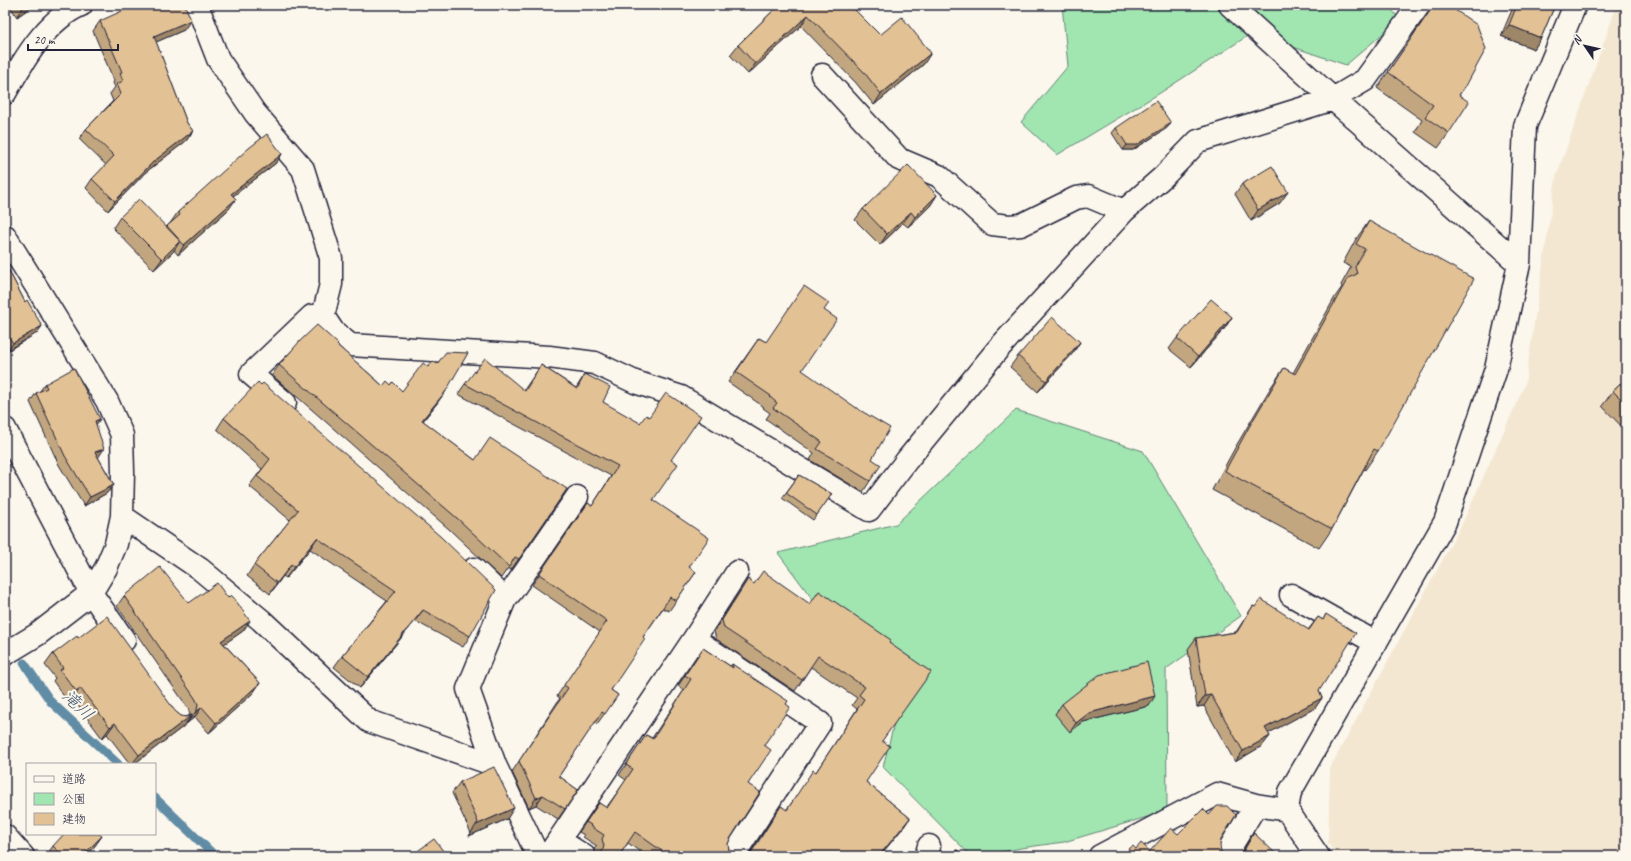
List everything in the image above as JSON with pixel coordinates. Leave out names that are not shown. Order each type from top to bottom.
[{"type":"street","points":[[5,93],[21,65],[38,41],[58,21],[82,5]]},
{"type":"street","points":[[197,5],[218,59],[255,113],[303,169],[331,258],[331,284],[322,316]]},
{"type":"street","points":[[1230,5],[1333,99],[1519,264]]},
{"type":"street","points":[[322,316],[333,331],[350,345],[549,357],[595,363],[635,382],[681,397],[868,510],[998,349],[1124,211],[1163,177],[1198,141],[1333,99],[1365,80],[1419,5]]},
{"type":"street","points":[[1318,856],[1287,810],[1290,792],[1445,522],[1496,369],[1519,264],[1525,126],[1575,5]]},
{"type":"street","points":[[822,76],[899,159],[939,176],[992,224],[1009,226],[1021,225],[1076,198],[1088,196],[1124,211]]},
{"type":"street","points":[[5,236],[107,401],[122,435],[122,516],[116,544],[106,568],[90,593],[38,634],[5,654]]},
{"type":"street","points":[[299,415],[251,374],[312,316],[322,316]]},
{"type":"street","points":[[5,429],[90,593],[136,657]]},
{"type":"street","points":[[538,856],[495,765],[468,690],[505,599],[577,497]]},
{"type":"street","points":[[122,516],[200,569],[261,620],[369,721],[495,765]]},
{"type":"street","points":[[459,555],[505,599]]},
{"type":"street","points":[[584,856],[553,848],[694,639],[737,572]]},
{"type":"street","points":[[1291,595],[1376,643]]},
{"type":"street","points":[[694,639],[820,723],[733,856]]},
{"type":"street","points":[[1100,856],[1216,794],[1256,805],[1287,810]]},
{"type":"street","points":[[1225,856],[1256,805]]},
{"type":"street","points":[[5,836],[23,856]]},
{"type":"shaded area","points":[[1617,5],[1626,5],[1626,856],[1336,856],[1328,843],[1330,768],[1463,522],[1525,384],[1556,177]]},
{"type":"green space","points":[[1062,5],[1387,5],[1400,19],[1346,65],[1252,33],[1160,93],[1057,155],[1021,122],[1068,66]]},
{"type":"green space","points":[[1016,410],[1143,451],[1241,616],[1166,669],[1167,811],[1064,842],[1021,848],[983,856],[971,856],[883,767],[897,712],[778,553],[896,524]]},
{"type":"building","points":[[135,5],[138,10],[149,5],[185,5],[191,20],[154,36],[187,123],[193,131],[153,162],[115,201],[92,179],[114,156],[86,129],[121,94],[117,84],[123,81],[120,73],[122,72],[100,21]]},
{"type":"building","points":[[779,5],[850,5],[880,35],[902,17],[931,53],[881,94],[864,72],[808,15],[755,64],[738,45]]},
{"type":"building","points":[[1434,5],[1448,5],[1477,25],[1486,49],[1467,84],[1459,95],[1469,102],[1449,133],[1425,117],[1433,105],[1388,72]]},
{"type":"building","points":[[1517,5],[1555,5],[1541,38],[1509,25]]},
{"type":"building","points":[[1156,101],[1171,123],[1137,145],[1127,145],[1116,128]]},
{"type":"building","points":[[267,134],[282,154],[231,194],[236,199],[184,245],[167,226],[180,215],[178,212],[249,148]]},
{"type":"building","points":[[908,165],[937,195],[915,217],[911,212],[887,234],[863,209]]},
{"type":"building","points":[[1272,166],[1288,192],[1258,210],[1242,184]]},
{"type":"building","points":[[139,199],[180,241],[162,259],[120,217]]},
{"type":"building","points":[[1369,221],[1474,279],[1378,451],[1374,449],[1332,529],[1225,471],[1284,368],[1295,374],[1348,278],[1357,274],[1355,267],[1365,249],[1356,244]]},
{"type":"building","points":[[5,263],[25,302],[27,300],[42,326],[13,343],[5,332]]},
{"type":"building","points":[[804,286],[829,303],[824,310],[837,319],[802,370],[858,409],[890,428],[872,459],[881,465],[870,481],[817,449],[822,442],[773,408],[777,403],[770,397],[771,396],[736,372],[759,338],[766,342]]},
{"type":"building","points":[[1211,299],[1232,317],[1198,357],[1177,338]]},
{"type":"building","points":[[1052,317],[1080,342],[1046,381],[1018,356]]},
{"type":"building","points":[[317,325],[383,386],[387,381],[391,385],[393,382],[402,391],[423,363],[428,367],[433,361],[437,364],[446,352],[468,353],[446,391],[422,420],[475,460],[490,438],[567,489],[519,559],[515,557],[509,567],[458,519],[279,365],[300,341]]},
{"type":"building","points":[[485,358],[525,391],[541,365],[577,389],[585,374],[610,387],[603,402],[640,423],[646,415],[649,417],[666,393],[701,416],[671,460],[678,464],[653,500],[709,538],[689,567],[696,572],[676,601],[670,597],[643,637],[645,639],[611,690],[618,695],[605,714],[602,712],[559,776],[578,790],[565,809],[543,795],[536,798],[519,761],[568,688],[564,685],[607,621],[539,574],[588,503],[592,506],[618,466],[465,384]]},
{"type":"building","points":[[74,368],[100,419],[95,421],[104,449],[95,452],[114,485],[90,497],[65,456],[36,393],[47,388],[45,384]]},
{"type":"building","points":[[1626,379],[1626,404],[1613,391]]},
{"type":"building","points":[[258,382],[261,385],[263,383],[441,537],[496,590],[470,636],[423,610],[368,677],[342,656],[396,591],[317,538],[294,567],[291,565],[277,583],[254,565],[298,510],[257,476],[270,459],[224,418]]},
{"type":"building","points":[[799,475],[832,494],[817,515],[786,493]]},
{"type":"building","points":[[160,567],[189,603],[217,583],[228,598],[231,595],[234,598],[250,621],[221,641],[260,683],[216,723],[202,707],[194,714],[197,710],[198,704],[195,698],[124,596]]},
{"type":"building","points":[[763,571],[810,604],[819,591],[891,640],[889,643],[931,672],[882,741],[890,746],[866,782],[910,818],[879,856],[747,856],[751,853],[781,806],[787,810],[813,770],[816,772],[864,699],[859,695],[865,687],[818,656],[802,680],[724,628],[722,620],[748,579],[754,584]]},
{"type":"building","points":[[1261,599],[1309,630],[1318,617],[1323,620],[1326,614],[1356,633],[1319,691],[1322,698],[1265,728],[1270,736],[1243,751],[1211,695],[1205,696],[1196,638],[1237,632],[1253,606],[1255,607]]},
{"type":"building","points":[[107,616],[175,711],[181,716],[186,717],[192,715],[139,755],[115,723],[110,727],[80,688],[76,691],[60,670],[63,668],[53,654],[77,636],[78,638]]},
{"type":"building","points":[[703,648],[733,668],[732,664],[788,701],[786,704],[790,707],[764,745],[771,750],[748,784],[760,792],[730,839],[728,844],[729,851],[733,856],[669,856],[635,832],[619,856],[598,856],[602,852],[604,846],[602,839],[604,835],[586,822],[599,803],[607,808],[633,769],[626,765],[646,735],[653,739],[691,679],[685,675]]},
{"type":"building","points":[[1147,662],[1155,696],[1089,713],[1076,723],[1062,704],[1099,675]]},
{"type":"building","points":[[494,767],[514,808],[476,825],[478,822],[460,782]]},
{"type":"building","points":[[1217,806],[1227,806],[1236,815],[1221,839],[1221,852],[1225,856],[1123,856],[1130,848],[1133,846],[1136,849],[1141,843],[1150,851],[1171,828],[1178,834],[1203,809],[1209,815]]},
{"type":"building","points":[[1254,833],[1276,854],[1275,856],[1239,856]]},
{"type":"building","points":[[63,835],[102,836],[82,856],[63,856],[53,846]]},
{"type":"building","points":[[434,839],[447,856],[415,856],[417,855],[415,853]]},
{"type":"waterway","name":"滝川","points":[[24,663],[51,702],[117,763]]},
{"type":"waterway","name":"滝川","points":[[156,799],[215,856]]}]
